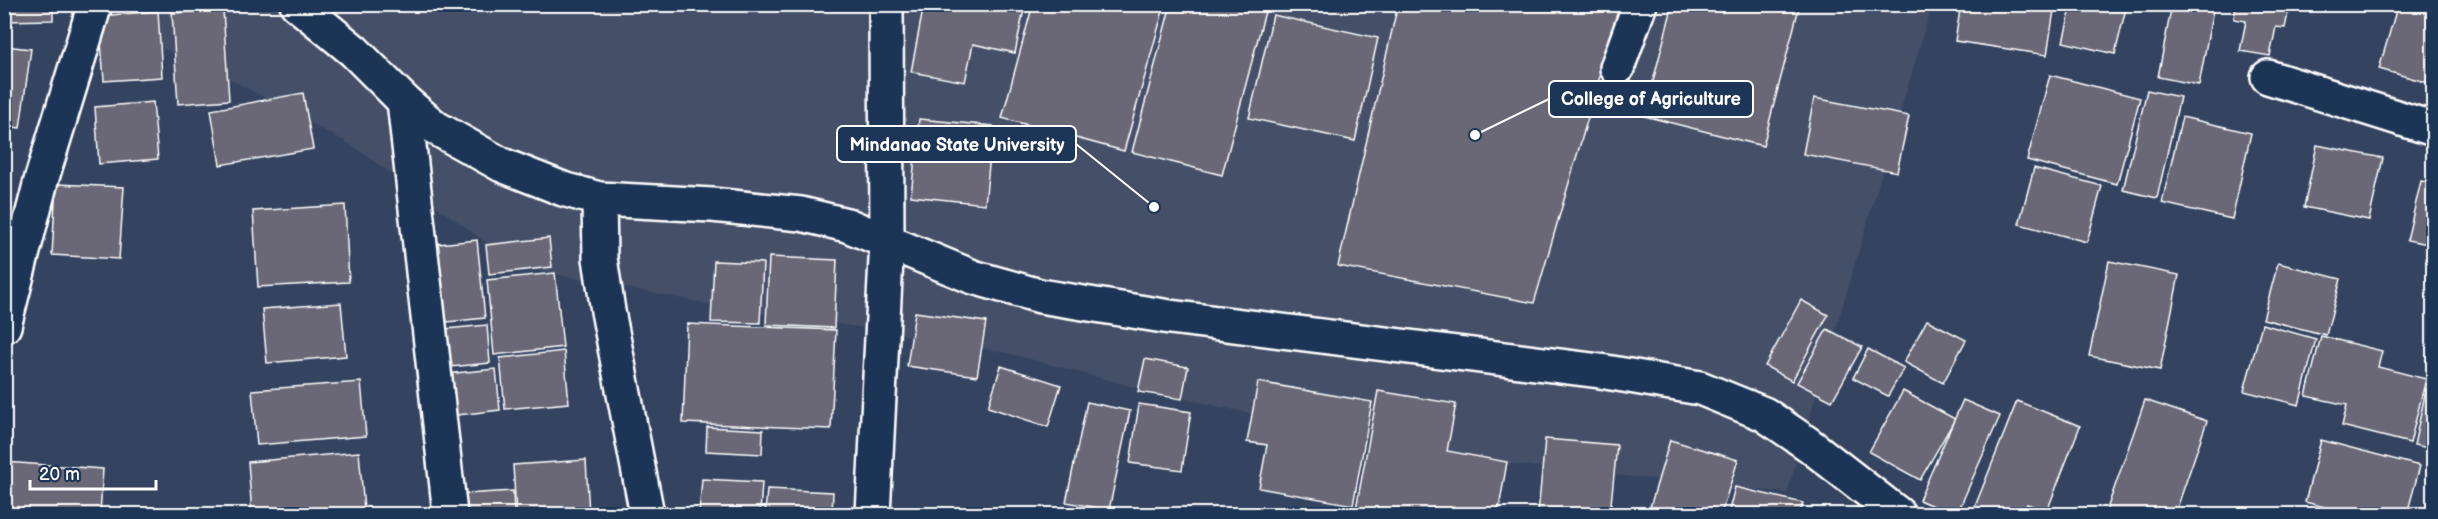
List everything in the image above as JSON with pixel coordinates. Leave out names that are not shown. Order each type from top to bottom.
[{"type":"street","points":[[4,326],[41,181],[95,4]]},
{"type":"street","points":[[297,4],[354,51],[404,101],[436,128],[502,165],[562,189],[599,199],[801,214],[847,225],[973,277],[1040,296],[1170,317],[1600,371],[1700,388],[1764,414],[1808,444],[1898,514]]},
{"type":"street","points":[[873,514],[887,240],[886,4]]},
{"type":"street","points":[[1617,68],[1640,4]]},
{"type":"street","points":[[2268,77],[2433,129]]},
{"type":"street","points":[[404,101],[450,514]]},
{"type":"street","points":[[599,199],[600,258],[647,514]]},
{"type":"shaded area","points":[[69,5],[1932,5],[1787,493],[1445,457],[1146,390],[1007,353],[859,327],[744,311],[520,267],[353,146],[234,81]]},
{"type":"building","points":[[4,4],[53,4],[53,20],[4,21]]},
{"type":"building","points":[[924,4],[1025,4],[1015,53],[973,44],[965,82],[911,72]]},
{"type":"building","points":[[1033,4],[1165,4],[1124,151],[1002,118]]},
{"type":"building","points":[[1171,4],[1267,4],[1222,175],[1132,152]]},
{"type":"building","points":[[1398,4],[1621,4],[1534,303],[1338,266]]},
{"type":"building","points":[[1673,4],[1800,4],[1763,146],[1644,116]]},
{"type":"building","points":[[1961,4],[2055,4],[2047,55],[1955,41]]},
{"type":"building","points":[[2072,4],[2127,4],[2115,54],[2063,42]]},
{"type":"building","points":[[2172,4],[2214,4],[2199,85],[2158,77]]},
{"type":"building","points":[[2236,4],[2290,4],[2285,28],[2276,27],[2270,56],[2240,51],[2246,21],[2234,19]]},
{"type":"building","points":[[2398,4],[2415,4],[2434,10],[2434,68],[2429,83],[2379,69]]},
{"type":"building","points":[[223,10],[229,100],[178,104],[172,13]]},
{"type":"building","points":[[158,11],[162,77],[104,81],[99,16]]},
{"type":"building","points":[[1273,15],[1378,38],[1355,141],[1249,118]]},
{"type":"building","points":[[4,46],[31,49],[20,128],[4,126]]},
{"type":"building","points":[[2050,75],[2140,98],[2117,184],[2027,160]]},
{"type":"building","points":[[2147,90],[2180,97],[2157,198],[2123,190]]},
{"type":"building","points":[[303,93],[313,149],[220,165],[211,110]]},
{"type":"building","points":[[1814,98],[1909,116],[1897,172],[1803,154]]},
{"type":"building","points":[[153,102],[158,159],[99,164],[95,107]]},
{"type":"building","points":[[2182,117],[2251,133],[2232,219],[2162,203]]},
{"type":"building","points":[[919,119],[993,126],[985,204],[911,196]]},
{"type":"building","points":[[4,130],[11,131],[5,183],[4,183]]},
{"type":"building","points":[[2317,145],[2383,158],[2369,220],[2304,207]]},
{"type":"building","points":[[2034,168],[2102,186],[2087,242],[2019,224]]},
{"type":"building","points":[[2421,181],[2434,183],[2434,245],[2407,240]]},
{"type":"building","points":[[56,184],[124,187],[119,259],[52,255]]},
{"type":"building","points":[[345,205],[349,282],[258,287],[253,211]]},
{"type":"building","points":[[549,238],[552,267],[489,274],[486,245]]},
{"type":"building","points":[[477,240],[485,318],[437,323],[429,245]]},
{"type":"building","points":[[769,257],[837,260],[834,328],[766,325]]},
{"type":"building","points":[[714,261],[763,263],[760,323],[711,322]]},
{"type":"building","points":[[2109,261],[2179,275],[2160,370],[2089,356]]},
{"type":"building","points":[[2278,263],[2341,279],[2326,335],[2263,319]]},
{"type":"building","points":[[555,273],[563,347],[494,355],[487,280]]},
{"type":"building","points":[[1801,300],[1828,315],[1792,381],[1765,366]]},
{"type":"building","points":[[341,303],[346,356],[267,363],[262,309]]},
{"type":"building","points":[[915,312],[986,322],[977,376],[907,366]]},
{"type":"building","points":[[1927,320],[1966,340],[1943,383],[1904,362]]},
{"type":"building","points":[[687,324],[836,330],[831,429],[683,423]]},
{"type":"building","points":[[2262,324],[2316,339],[2299,405],[2244,391]]},
{"type":"building","points":[[487,325],[490,363],[440,368],[436,330]]},
{"type":"building","points":[[1827,329],[1862,347],[1832,401],[1797,383]]},
{"type":"building","points":[[2321,336],[2382,351],[2378,367],[2426,379],[2410,443],[2342,426],[2347,405],[2306,396]]},
{"type":"building","points":[[1868,349],[1904,368],[1888,396],[1853,378]]},
{"type":"building","points":[[564,351],[569,403],[505,409],[500,358]]},
{"type":"building","points":[[1145,359],[1188,367],[1182,399],[1138,392]]},
{"type":"building","points":[[2432,362],[2434,362],[2434,449],[2414,445]]},
{"type":"building","points":[[1001,366],[1061,385],[1048,427],[988,407]]},
{"type":"building","points":[[496,369],[500,410],[449,416],[445,374]]},
{"type":"building","points":[[361,382],[366,436],[257,445],[252,390]]},
{"type":"building","points":[[1258,382],[1372,402],[1353,505],[1259,488],[1267,445],[1247,442]]},
{"type":"building","points":[[1378,391],[1456,404],[1447,451],[1507,462],[1498,514],[1355,514]]},
{"type":"building","points":[[1903,391],[1955,419],[1920,480],[1869,452]]},
{"type":"building","points":[[1963,400],[2000,416],[1957,514],[1951,514],[1919,500]]},
{"type":"building","points":[[2145,400],[2207,421],[2175,514],[2112,514],[2106,512]]},
{"type":"building","points":[[2017,401],[2080,426],[2047,511],[2027,504],[2023,514],[1972,514]]},
{"type":"building","points":[[1087,402],[1130,411],[1109,510],[1066,502]]},
{"type":"building","points":[[1139,404],[1191,412],[1182,470],[1130,463]]},
{"type":"building","points":[[707,427],[763,430],[762,454],[706,451]]},
{"type":"building","points":[[1545,439],[1617,445],[1610,514],[1538,514]]},
{"type":"building","points":[[1670,440],[1738,460],[1721,514],[1648,514]]},
{"type":"building","points":[[2321,440],[2420,466],[2407,514],[2352,514],[2305,502]]},
{"type":"building","points":[[359,452],[364,509],[303,514],[252,514],[248,462]]},
{"type":"building","points":[[586,460],[589,514],[516,514],[513,465]]},
{"type":"building","points":[[4,462],[103,469],[100,514],[4,514]]},
{"type":"building","points":[[702,479],[762,482],[760,514],[699,514]]},
{"type":"building","points":[[1735,487],[1803,503],[1800,514],[1728,514]]},
{"type":"building","points":[[767,489],[833,492],[832,514],[765,514]]},
{"type":"building","points":[[513,491],[514,514],[466,514],[465,494]]},
{"type":"place","name":"College of Agriculture","points":[[1475,135]]},
{"type":"place","name":"Mindanao State University","points":[[1154,207]]}]
